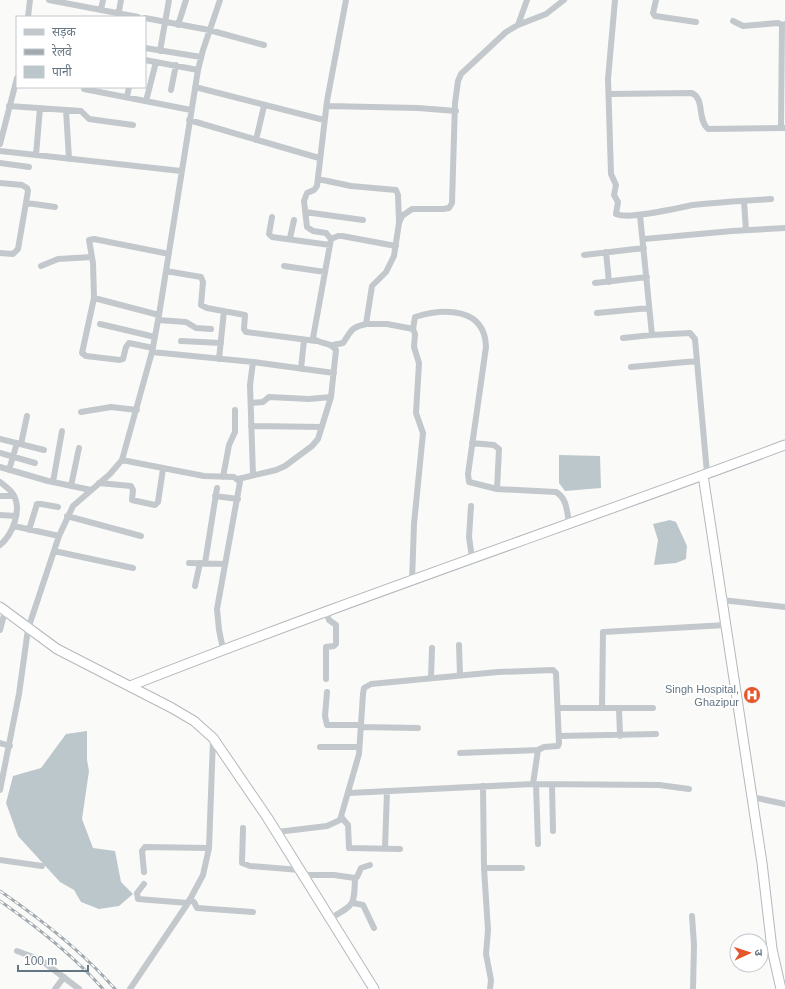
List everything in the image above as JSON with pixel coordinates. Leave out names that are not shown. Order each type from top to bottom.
[{"type":"highway","points":[[130,686],[223,649],[785,445]]},
{"type":"highway","points":[[705,474],[722,600],[752,797],[772,949],[781,989]]},
{"type":"highway","points":[[2,609],[28,629],[70,656],[130,686],[194,721],[213,738],[277,832],[374,989]]},
{"type":"street","points":[[28,16],[30,0]]},
{"type":"street","points":[[49,0],[82,3],[118,15],[128,16]]},
{"type":"street","points":[[101,10],[103,0]]},
{"type":"street","points":[[118,15],[121,0]]},
{"type":"street","points":[[160,51],[169,0]]},
{"type":"street","points":[[178,25],[186,0]]},
{"type":"street","points":[[0,790],[10,746],[28,629],[58,536],[73,506],[110,474],[122,460],[137,410],[152,350],[158,317],[198,70],[209,30],[220,0]]},
{"type":"street","points":[[316,341],[313,338],[313,333],[330,242],[326,233],[313,231],[306,227],[305,196],[307,193],[314,190],[318,180],[319,158],[326,106],[346,0]]},
{"type":"street","points":[[518,25],[527,0]]},
{"type":"street","points":[[399,223],[402,216],[412,209],[443,209],[449,208],[452,203],[456,92],[461,74],[506,32],[518,25],[546,14],[564,0]]},
{"type":"street","points":[[615,0],[610,51],[609,94],[611,174],[616,183],[614,195],[618,204],[616,214],[622,216],[693,205],[771,199]]},
{"type":"street","points":[[656,0],[653,13],[655,16],[696,22]]},
{"type":"street","points":[[146,18],[209,30],[264,45]]},
{"type":"street","points":[[609,94],[692,93],[698,98],[703,122],[708,129],[783,128],[784,24],[778,23],[743,26],[733,21]]},
{"type":"street","points":[[146,48],[201,58]]},
{"type":"street","points":[[146,60],[198,70]]},
{"type":"street","points":[[146,101],[156,62]]},
{"type":"street","points":[[171,90],[176,65]]},
{"type":"street","points":[[0,144],[16,82]]},
{"type":"street","points":[[195,87],[264,106],[324,120]]},
{"type":"street","points":[[127,97],[129,88]]},
{"type":"street","points":[[84,89],[191,110]]},
{"type":"street","points":[[10,106],[83,112],[85,117],[88,119],[133,125]]},
{"type":"street","points":[[256,140],[264,106]]},
{"type":"street","points":[[326,106],[425,108],[456,111]]},
{"type":"street","points":[[36,155],[40,108]]},
{"type":"street","points":[[66,110],[69,159]]},
{"type":"street","points":[[189,120],[319,158]]},
{"type":"street","points":[[0,151],[182,171]]},
{"type":"street","points":[[0,163],[29,167]]},
{"type":"street","points":[[318,180],[351,186],[396,190],[398,195],[399,223],[396,246],[386,272],[372,286],[366,324]]},
{"type":"street","points":[[0,183],[26,186],[28,191],[18,249],[13,254],[0,253]]},
{"type":"street","points":[[744,201],[746,230]]},
{"type":"street","points":[[26,203],[55,208]]},
{"type":"street","points":[[305,212],[363,220]]},
{"type":"street","points":[[640,214],[644,239],[652,335]]},
{"type":"street","points":[[272,217],[270,236],[330,242],[338,236],[342,236],[396,246]]},
{"type":"street","points":[[290,238],[294,220]]},
{"type":"street","points":[[644,239],[785,228]]},
{"type":"street","points":[[169,254],[91,239],[89,243],[92,257],[94,298],[82,353],[86,356],[120,360],[123,359],[126,347],[130,343],[152,350],[253,362],[334,374]]},
{"type":"street","points":[[584,255],[644,248]]},
{"type":"street","points":[[606,252],[610,282]]},
{"type":"street","points":[[41,266],[58,259],[92,257]]},
{"type":"street","points":[[284,266],[325,272]]},
{"type":"street","points":[[166,271],[201,277],[203,282],[201,305],[203,307],[245,315],[244,329],[246,332],[316,341],[333,345],[343,343],[349,332],[355,326],[366,324],[387,324],[413,329]]},
{"type":"street","points":[[595,283],[647,277]]},
{"type":"street","points":[[94,298],[158,317],[186,322],[196,328],[211,330]]},
{"type":"street","points":[[597,314],[649,308]]},
{"type":"street","points":[[219,359],[224,311]]},
{"type":"street","points":[[412,581],[414,524],[423,433],[416,413],[418,363],[414,347],[415,334],[413,329],[415,317],[444,312],[459,313],[471,317],[480,326],[486,339],[485,358],[468,474],[469,482],[497,489],[556,492],[561,495],[564,501],[569,523]]},
{"type":"street","points":[[100,324],[154,337]]},
{"type":"street","points":[[623,338],[652,335],[693,334],[695,339],[697,361],[705,474]]},
{"type":"street","points":[[301,369],[304,340]]},
{"type":"street","points":[[181,341],[221,343]]},
{"type":"street","points":[[122,460],[204,476],[234,477],[238,479],[284,466],[312,446],[318,439],[331,397],[337,355],[333,345]]},
{"type":"street","points":[[631,367],[697,361]]},
{"type":"street","points":[[253,362],[250,385],[253,475]]},
{"type":"street","points":[[251,403],[263,402],[269,397],[309,399],[331,397]]},
{"type":"street","points":[[81,412],[111,407],[137,410]]},
{"type":"street","points":[[223,477],[229,445],[235,432],[235,410]]},
{"type":"street","points":[[9,470],[19,444],[27,416]]},
{"type":"street","points":[[251,426],[322,427]]},
{"type":"street","points":[[53,482],[62,431]]},
{"type":"street","points":[[0,439],[44,450]]},
{"type":"street","points":[[472,443],[494,445],[499,449],[497,489]]},
{"type":"street","points":[[71,486],[79,448]]},
{"type":"street","points":[[0,453],[35,462]]},
{"type":"street","points":[[0,467],[53,482],[91,490]]},
{"type":"street","points":[[99,483],[132,486],[132,500],[155,505],[158,502],[164,469]]},
{"type":"street","points":[[223,649],[217,609],[241,487],[238,479]]},
{"type":"street","points":[[0,482],[9,488],[14,496],[16,516],[10,535],[0,545]]},
{"type":"street","points":[[195,586],[202,563],[216,488]]},
{"type":"street","points":[[0,496],[14,496]]},
{"type":"street","points":[[215,496],[238,499]]},
{"type":"street","points":[[29,530],[37,504],[58,507]]},
{"type":"street","points":[[471,506],[469,537],[472,558]]},
{"type":"street","points":[[0,515],[16,516]]},
{"type":"street","points":[[67,516],[141,536]]},
{"type":"street","points":[[14,526],[58,536]]},
{"type":"street","points":[[54,551],[133,568]]},
{"type":"street","points":[[189,563],[225,564]]},
{"type":"street","points":[[722,600],[785,607]]},
{"type":"street","points":[[0,630],[2,609]]},
{"type":"street","points":[[326,612],[329,620],[336,626],[336,644],[334,646],[326,647],[326,679]]},
{"type":"street","points":[[602,708],[603,632],[726,625]]},
{"type":"street","points":[[459,644],[460,676]]},
{"type":"street","points":[[431,678],[432,648]]},
{"type":"street","points":[[277,832],[326,826],[338,822],[342,818],[359,747],[362,694],[367,686],[460,676],[553,670],[556,673],[558,746],[544,747],[538,750],[460,752]]},
{"type":"street","points":[[327,692],[325,716],[327,725],[418,728]]},
{"type":"street","points":[[558,708],[653,708]]},
{"type":"street","points":[[619,708],[620,736]]},
{"type":"street","points":[[558,736],[620,736],[656,734]]},
{"type":"street","points":[[130,989],[188,902],[203,875],[209,848],[213,738]]},
{"type":"street","points":[[0,743],[10,746]]},
{"type":"street","points":[[320,746],[359,747]]},
{"type":"street","points":[[538,750],[535,784],[538,844]]},
{"type":"street","points":[[349,793],[535,784],[659,785],[689,789]]},
{"type":"street","points":[[552,784],[553,831]]},
{"type":"street","points":[[483,786],[484,868],[488,930],[486,954],[490,989]]},
{"type":"street","points":[[385,848],[387,791]]},
{"type":"street","points":[[752,797],[785,804]]},
{"type":"street","points":[[342,818],[348,825],[349,848],[400,849]]},
{"type":"street","points":[[243,828],[242,863],[250,866],[355,878]]},
{"type":"street","points":[[144,872],[142,851],[145,847],[209,848]]},
{"type":"street","points":[[0,860],[42,866]]},
{"type":"street","points":[[353,903],[355,878],[361,868],[370,865]]},
{"type":"street","points":[[484,868],[522,868]]},
{"type":"street","points":[[144,884],[137,893],[138,899],[194,902],[197,908],[253,912]]},
{"type":"street","points":[[331,918],[353,903],[363,904],[374,928]]},
{"type":"street","points":[[692,916],[694,945],[693,989]]},
{"type":"street","points":[[17,951],[41,960],[79,989]]},
{"type":"street","points":[[55,989],[64,977]]},
{"type":"water","points":[[559,455],[600,456],[601,488],[565,491],[559,483]]},
{"type":"water","points":[[670,520],[676,522],[687,546],[686,559],[676,563],[654,565],[658,540],[653,524]]},
{"type":"water","points":[[87,731],[87,760],[89,771],[82,819],[93,848],[115,851],[121,882],[133,894],[119,906],[99,909],[81,902],[74,890],[60,882],[18,836],[6,803],[13,776],[41,768],[66,734]]},
{"type":"railway","points":[[0,891],[61,937],[89,962],[115,989]]},
{"type":"railway","points":[[0,901],[54,942],[103,989]]},
{"type":"place","name":"Singh Hospital, Ghazipur","points":[[752,695]]}]
